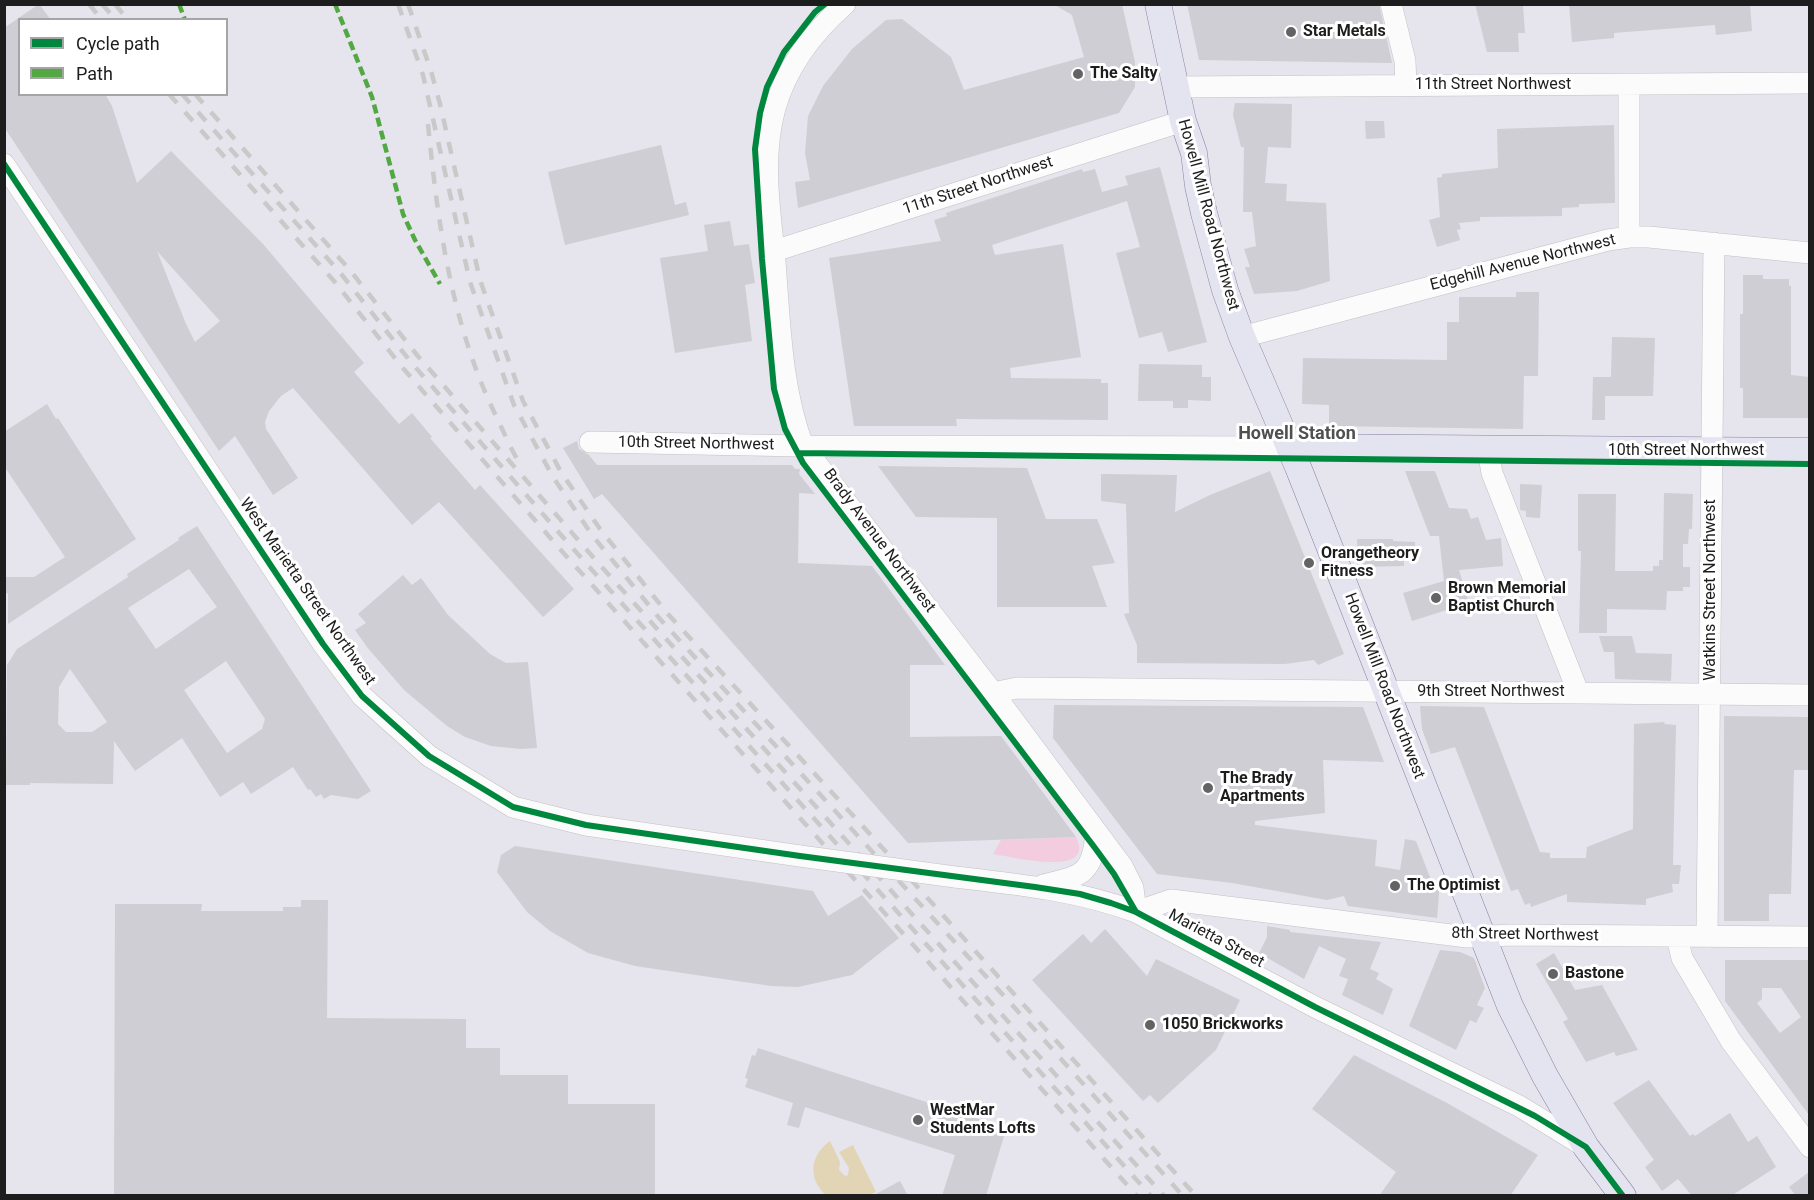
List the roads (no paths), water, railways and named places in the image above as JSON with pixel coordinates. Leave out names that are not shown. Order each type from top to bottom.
[{"type":"main road","name":"Howell Mill Road Northwest","points":[[1158,4],[1183,121],[1194,153],[1198,186],[1212,244],[1242,338],[1289,447],[1510,1006],[1532,1051],[1586,1147],[1623,1196]]},
{"type":"main road","name":"10th Street Northwest","points":[[1289,447],[1809,451]]},
{"type":"street","name":"Brady Avenue Northwest","points":[[844,4],[826,20],[793,64],[774,109],[770,133],[768,171],[774,251],[786,376],[795,425],[803,446],[993,693],[1122,866],[1133,888],[1136,912]]},
{"type":"street","points":[[1391,4],[1405,61],[1406,86]]},
{"type":"street","name":"11th Street Northwest","points":[[1176,87],[1809,83]]},
{"type":"street","points":[[1629,84],[1629,237]]},
{"type":"street","name":"11th Street Northwest","points":[[774,251],[1183,121]]},
{"type":"street","name":"West Marietta Street Northwest","points":[[4,164],[323,644],[362,696],[429,756],[513,807],[586,825],[800,856]]},
{"type":"street","name":"Edgehill Avenue Northwest","points":[[1242,338],[1608,240],[1629,237],[1809,253]]},
{"type":"street","name":"Watkins Street Northwest","points":[[1707,937],[1714,243]]},
{"type":"street","name":"10th Street Northwest","points":[[590,442],[803,446],[1289,447]]},
{"type":"street","points":[[1488,450],[1492,473],[1578,692]]},
{"type":"street","name":"9th Street Northwest","points":[[993,693],[1017,688],[1809,695]]},
{"type":"street","points":[[1035,887],[1083,873],[1090,863],[1096,832]]},
{"type":"street","name":"Marietta Street","points":[[800,856],[1080,894],[1136,912],[1315,1007],[1519,1106],[1586,1147]]},
{"type":"street","name":"8th Street Northwest","points":[[1136,912],[1172,900],[1459,937],[1809,938]]},
{"type":"street","points":[[1677,937],[1682,958],[1731,1041],[1809,1147]]},
{"type":"railway","points":[[89,4],[100,18]]},
{"type":"railway","points":[[102,4],[114,18]]},
{"type":"railway","points":[[115,4],[126,18]]},
{"type":"railway","points":[[398,4],[423,75],[470,282],[514,405],[553,477],[592,535],[660,619],[1045,1041],[1183,1196]]},
{"type":"railway","points":[[408,4],[440,104],[480,280],[523,401],[561,472],[600,529],[667,613],[1196,1196]]},
{"type":"railway","points":[[171,96],[334,281],[402,367],[560,549],[1137,1196]]},
{"type":"railway","points":[[184,96],[342,275],[410,361],[568,543],[1151,1196]]},
{"type":"railway","points":[[197,96],[349,269],[417,355],[600,565],[1164,1196]]},
{"type":"railway","points":[[428,124],[442,238],[458,313],[482,385],[521,465]]},
{"type":"place","name":"Star Metals","points":[[1291,32]]},
{"type":"place","name":"The Salty","points":[[1078,74]]},
{"type":"place","name":"Orangetheory Fitness","points":[[1309,563]]},
{"type":"place","name":"Brown Memorial Baptist Church","points":[[1436,598]]},
{"type":"place","name":"The Brady Apartments","points":[[1208,788]]},
{"type":"place","name":"The Optimist","points":[[1395,886]]},
{"type":"place","name":"Bastone","points":[[1553,974]]},
{"type":"place","name":"1050 Brickworks","points":[[1150,1025]]},
{"type":"place","name":"WestMar Students Lofts","points":[[918,1120]]},
{"type":"district","name":"Howell Station","points":[[1297,434]]}]
